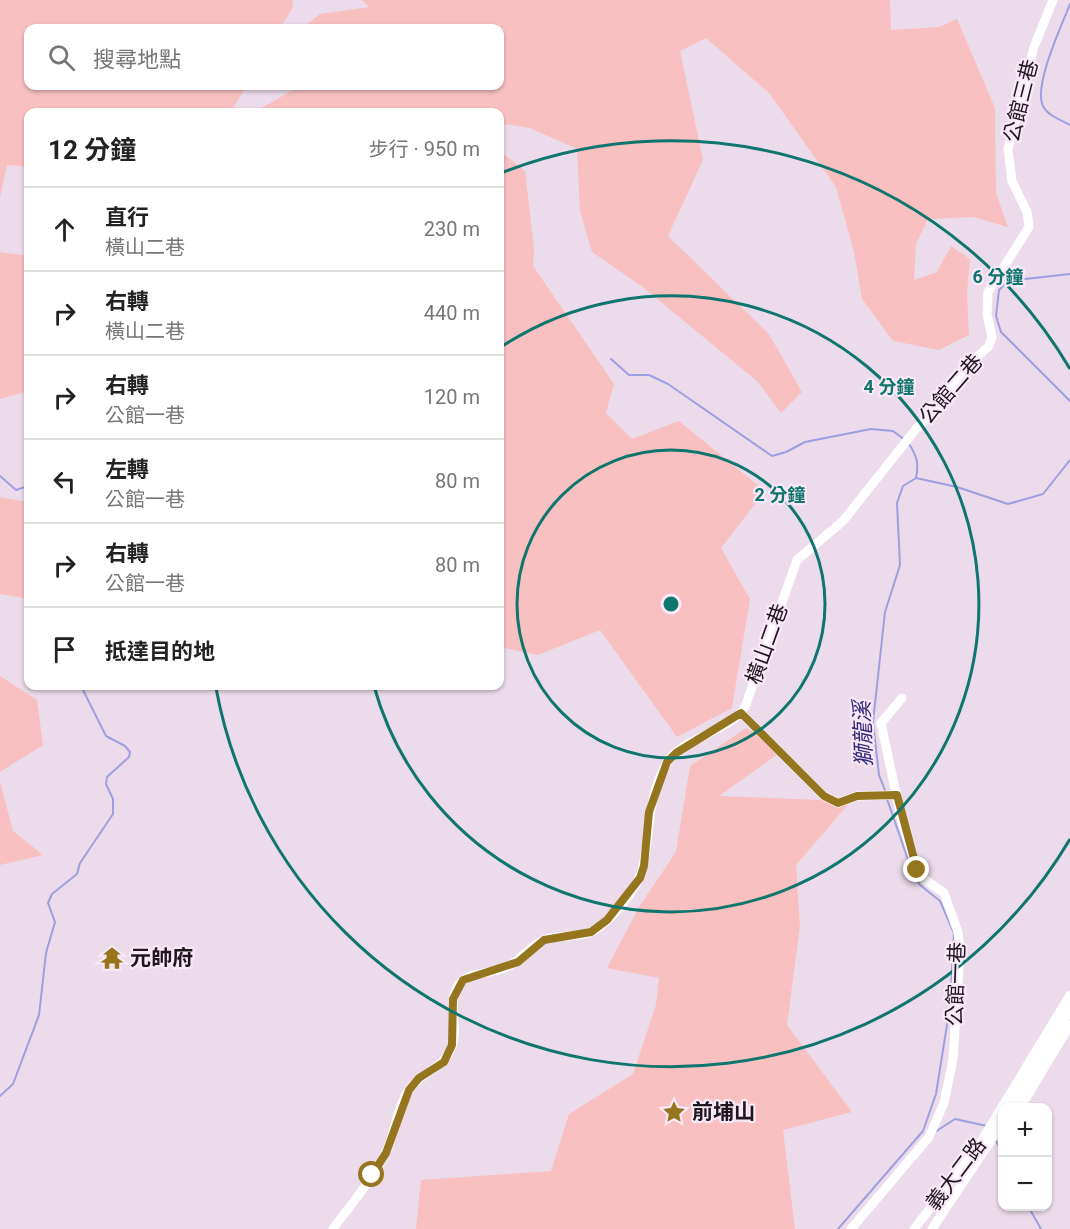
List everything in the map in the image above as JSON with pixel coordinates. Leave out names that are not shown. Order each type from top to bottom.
[{"type":"street","name":"公館三巷","points":[[1025,236],[1030,218],[1012,181],[1008,149],[1034,47],[1053,0]]},
{"type":"street","name":"公館二巷","points":[[908,442],[937,408],[963,370],[989,346],[992,337],[987,314],[988,292],[1025,236]]},
{"type":"street","name":"橫山二巷","points":[[741,713],[797,560],[843,521],[908,442]]},
{"type":"street","name":"公館一巷","points":[[851,1229],[928,1137],[944,1103],[953,1059],[960,951],[958,932],[944,893],[922,878],[917,870],[890,795],[881,723],[902,698]]},
{"type":"street","points":[[333,1229],[386,1153],[409,1090],[419,1078],[444,1062],[453,1041],[453,999],[459,985],[472,975],[503,969],[518,962],[544,940],[591,932],[607,920],[640,878],[644,866],[649,812],[667,762],[676,753],[741,713],[824,796],[838,803],[857,796],[890,795]]},
{"type":"street","name":"義大二路","points":[[914,1229],[977,1148],[1070,995]]},
{"type":"street","points":[[1014,1103],[1070,1010]]},
{"type":"street","points":[[1022,1103],[1070,1024]]},
{"type":"street","name":"義大二路","points":[[936,1228],[998,1130]]},
{"type":"street","name":"義大二路","points":[[936,1228],[998,1142]]},
{"type":"shaded area","points":[[0,0],[293,0],[292,9],[283,24],[24,24],[24,90],[244,90],[233,108],[24,108],[24,167],[7,165],[0,197]]},
{"type":"shaded area","points":[[362,0],[890,0],[891,30],[939,27],[957,19],[995,108],[996,193],[1008,227],[973,217],[928,219],[916,244],[914,280],[937,272],[951,246],[970,259],[967,292],[969,335],[939,350],[893,341],[862,299],[854,252],[836,187],[769,93],[706,38],[680,51],[703,160],[668,236],[769,334],[802,392],[781,413],[758,382],[644,288],[592,252],[580,211],[577,149],[530,128],[504,125],[504,108],[261,108],[293,90],[504,90],[504,24],[307,24],[320,14],[369,7]]},
{"type":"shaded area","points":[[504,154],[525,171],[534,248],[533,266],[614,384],[606,413],[632,439],[679,421],[765,491],[721,548],[750,599],[732,708],[677,737],[600,630],[538,655],[504,648]]},
{"type":"shaded area","points":[[0,252],[24,255],[24,392],[0,399]]},
{"type":"shaded area","points":[[0,497],[24,501],[24,598],[0,594]]},
{"type":"shaded area","points":[[0,676],[37,700],[43,745],[0,772]]},
{"type":"shaded area","points":[[746,728],[785,749],[719,796],[851,801],[796,865],[800,926],[787,1025],[852,1112],[783,1130],[795,1229],[416,1229],[421,1180],[551,1171],[569,1114],[633,1074],[656,1005],[659,978],[607,968],[639,907],[676,852],[690,766]]},
{"type":"shaded area","points":[[0,782],[13,831],[43,855],[0,865]]},
{"type":"waterway","name":"獅龍溪","points":[[1070,4],[1045,70],[1041,97],[1043,106],[1048,112],[1070,125]]},
{"type":"waterway","name":"獅龍溪","points":[[1070,274],[1008,281],[999,290],[996,316],[1001,332],[1070,401]]},
{"type":"waterway","points":[[611,359],[629,375],[649,375],[668,384],[772,456],[805,442],[871,429],[893,431],[905,440]]},
{"type":"waterway","points":[[909,444],[917,460],[916,478]]},
{"type":"waterway","name":"獅龍溪","points":[[886,793],[879,775],[873,722],[885,612],[900,565],[897,503],[903,486],[916,478],[957,487],[1008,504],[1043,494],[1070,460]]},
{"type":"waterway","points":[[0,476],[16,490],[24,487]]},
{"type":"waterway","points":[[0,1096],[13,1084],[39,1015],[46,953],[55,922],[48,903],[52,894],[77,874],[80,863],[113,814],[113,799],[106,784],[107,777],[129,757],[130,752],[125,746],[106,736],[83,690]]},
{"type":"waterway","name":"獅龍溪","points":[[838,1229],[923,1131],[936,1094],[950,1006],[954,933],[940,901],[920,885],[914,877],[887,799]]},
{"type":"waterway","points":[[935,1132],[955,1119],[987,1126]]},
{"type":"waterway","points":[[995,1139],[998,1145]]},
{"type":"waterway","points":[[1031,1211],[1041,1229]]},
{"type":"place","name":"元帥府","points":[[112,958]]},
{"type":"place","name":"前埔山","points":[[674,1112]]},
{"type":"route","points":[[372,1175],[386,1153],[395,1131],[403,1100],[409,1090],[419,1078],[444,1062],[452,1045],[453,999],[459,985],[472,975],[503,969],[518,962],[544,940],[591,932],[607,920],[640,878],[644,866],[652,799],[667,762],[676,753],[736,719],[741,713],[824,796],[838,803],[871,794],[897,795],[902,822],[917,870]]}]
